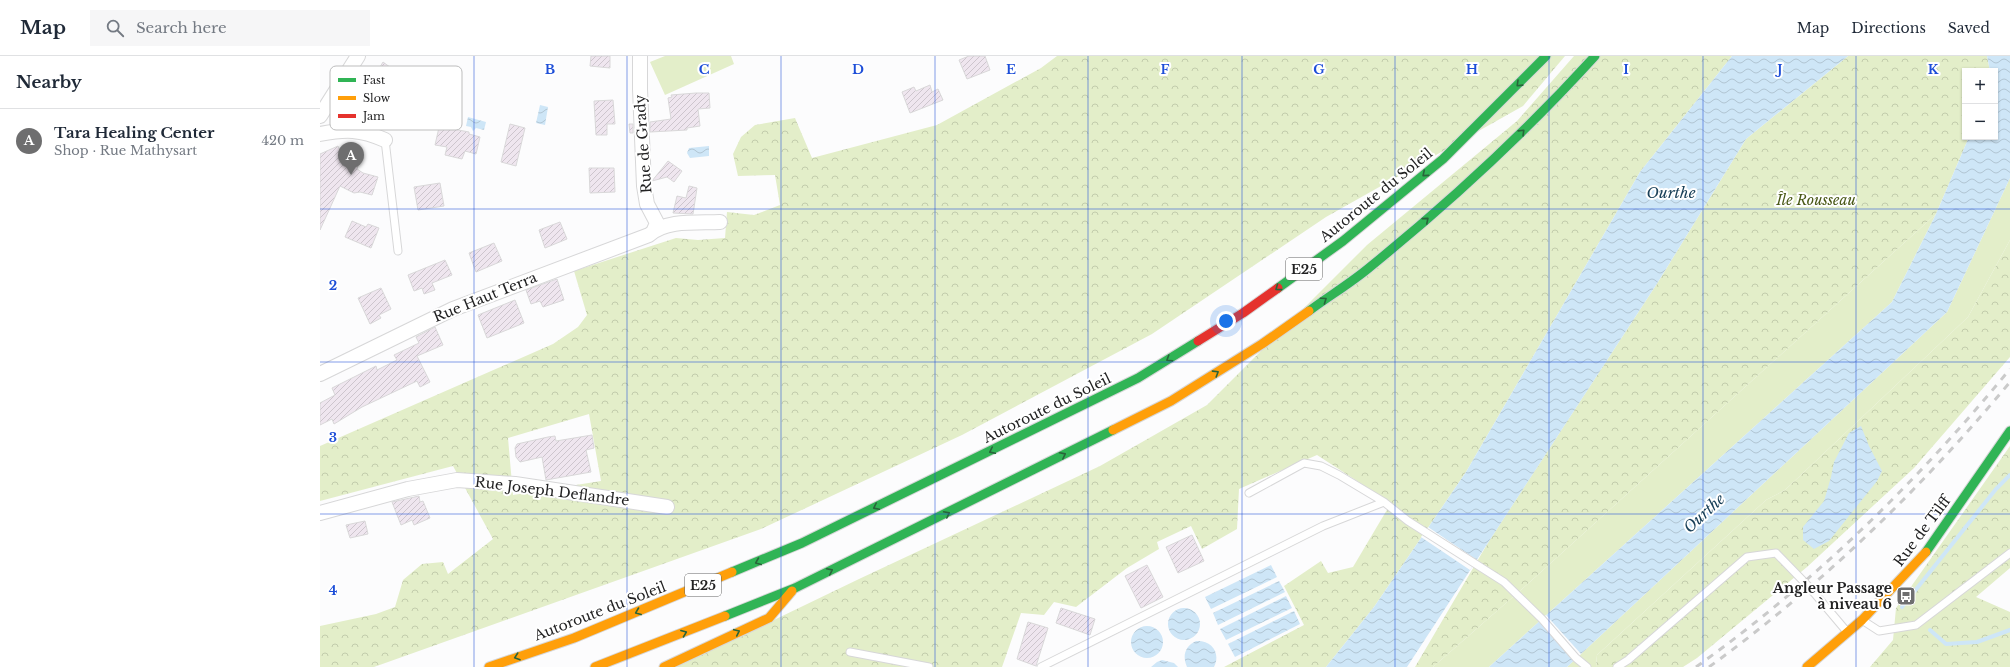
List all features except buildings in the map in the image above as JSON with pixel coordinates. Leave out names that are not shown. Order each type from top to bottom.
[{"type":"main road","name":"Autoroute du Soleil","points":[[489,667],[574,638],[802,543],[1138,378],[1244,313],[1344,241],[1443,159],[1546,56]]},
{"type":"main road","name":"E25","points":[[595,667],[795,588],[1171,401],[1262,344],[1369,268],[1466,186],[1558,97],[1595,56]]},
{"type":"main road","name":"Rue de Tilff","points":[[1807,667],[1862,620],[1923,556],[2010,431]]},
{"type":"main road","points":[[664,667],[769,618],[795,588]]},
{"type":"street","points":[[352,66],[358,56]]},
{"type":"street","name":"Rue de Grady","points":[[640,56],[644,186],[647,204],[657,223],[654,230]]},
{"type":"street","points":[[320,116],[330,100]]},
{"type":"street","points":[[320,134],[336,131],[365,132],[385,140]]},
{"type":"street","name":"Rue Haut Terra","points":[[320,374],[453,309],[649,235],[654,230],[674,224],[720,222]]},
{"type":"street","name":"Rue Joseph Deflandre","points":[[320,513],[408,489],[457,480],[515,484],[667,507]]},
{"type":"lane","points":[[385,140],[398,251]]},
{"type":"lane","points":[[1249,493],[1304,463],[1321,466],[1384,502],[1408,521],[1504,582],[1542,619],[1576,658],[1587,667]]},
{"type":"lane","points":[[1041,667],[1323,526],[1384,502]]},
{"type":"lane","points":[[1862,620],[1879,631],[1916,625],[2010,552]]},
{"type":"lane","points":[[1617,667],[1628,660],[1747,557],[1776,553],[1810,588],[1848,633]]},
{"type":"lane","points":[[850,652],[929,667]]},
{"type":"green space","points":[[665,56],[731,56],[734,64],[665,95],[650,62]]},
{"type":"green space","points":[[1057,56],[1565,56],[1523,106],[1326,217],[1152,334],[962,435],[761,529],[374,667],[320,667],[320,626],[376,614],[395,607],[403,580],[422,564],[443,562],[448,574],[493,539],[453,466],[320,501],[320,446],[553,344],[578,327],[587,315],[574,271],[676,238],[698,240],[725,238],[727,212],[754,215],[780,205],[775,175],[738,176],[733,154],[741,137],[755,125],[795,118],[812,158],[937,125],[1041,68]],"holes":[[[589,414],[601,481],[513,495],[508,438]]]},
{"type":"green space","points":[[1574,56],[1732,56],[1640,172],[1466,472],[1374,607],[1326,667],[1224,667],[1304,625],[1284,586],[1321,561],[1328,573],[1353,567],[1391,503],[1317,455],[1239,489],[1237,529],[1202,549],[1191,526],[1157,542],[1159,549],[1127,568],[1076,607],[1054,602],[1044,615],[1021,613],[1002,667],[676,667],[1100,466],[1207,405],[1367,245],[1517,121]]},
{"type":"green space","name":"Île Rousseau","points":[[1848,56],[1987,56],[1989,68],[1962,68],[1962,140],[1968,140],[1936,214],[1531,581],[1433,667],[1415,667],[1489,541],[1658,282],[1746,139]]},
{"type":"green space","points":[[2010,178],[2010,240],[1968,317],[1785,490],[1766,500],[1597,655],[1596,667],[1567,667],[1947,312]]},
{"type":"green space","points":[[1936,214],[1892,302],[1489,667],[1433,667],[1531,581]]},
{"type":"green space","points":[[2010,240],[2010,357],[1914,468],[1807,567],[1697,658],[1683,667],[1596,667],[1597,655],[1766,500],[1785,490],[1968,317]]},
{"type":"green space","points":[[2010,446],[2010,568],[1976,597],[2010,612],[2010,667],[1870,667],[1893,640],[1896,608]]},
{"type":"water","name":"Ourthe","points":[[1732,56],[1848,56],[1746,139],[1658,282],[1407,667],[1326,667],[1374,607],[1466,472],[1640,172]]},
{"type":"water","name":"Ourthe","points":[[1987,56],[2010,56],[2010,178],[1947,312],[1567,667],[1489,667],[1892,302],[1936,214],[1968,140],[1998,140],[1998,68],[1989,68]]},
{"type":"water","points":[[540,105],[548,107],[545,125],[536,123]]},
{"type":"water","points":[[468,117],[486,122],[484,130],[476,128],[473,131],[471,127],[466,126]]},
{"type":"water","points":[[709,146],[709,156],[690,158],[687,153],[689,148]]},
{"type":"water","points":[[1861,426],[1869,446],[1882,471],[1877,481],[1829,541],[1814,549],[1803,540],[1803,527],[1824,501],[1834,462],[1849,433]]},
{"type":"water","points":[[1271,565],[1277,577],[1211,609],[1205,597]]},
{"type":"water","points":[[1279,581],[1285,592],[1218,625],[1213,613]]},
{"type":"water","points":[[1286,596],[1292,608],[1226,640],[1220,629]]},
{"type":"water","points":[[1181,608],[1187,608],[1196,612],[1200,624],[1196,636],[1187,640],[1181,640],[1172,636],[1168,627],[1168,621],[1172,612]]},
{"type":"water","points":[[1294,611],[1300,624],[1235,657],[1228,644]]},
{"type":"water","points":[[1144,626],[1150,626],[1160,633],[1163,642],[1162,648],[1156,655],[1150,658],[1144,658],[1134,651],[1131,645],[1131,639],[1138,629]]},
{"type":"water","points":[[1196,641],[1202,641],[1214,648],[1216,652],[1216,662],[1214,667],[1187,667],[1185,655],[1187,649]]},
{"type":"water","points":[[1162,660],[1174,663],[1178,667],[1151,667]]},
{"type":"pier","points":[[1428,527],[1477,560],[1470,570],[1421,537]]},
{"type":"pier","points":[[1546,615],[1581,654],[1574,661],[1539,622]]},
{"type":"waterway","points":[[1902,607],[1996,489],[2010,475]]},
{"type":"waterway","points":[[1930,630],[1946,644],[1977,642],[2010,630]]},
{"type":"railway","points":[[1696,667],[1782,600],[1863,528],[1939,451],[2010,369]]},
{"type":"railway","points":[[1709,667],[1751,636],[1791,603],[1868,534],[1941,460],[2010,382]]},
{"type":"traffic: fast","points":[[1278,288],[1343,241],[1443,159],[1546,56]]},
{"type":"traffic: fast","points":[[1309,311],[1363,273],[1458,192],[1515,139],[1595,56]]},
{"type":"traffic: fast","points":[[732,572],[802,543],[1138,378],[1198,341]]},
{"type":"traffic: fast","points":[[725,616],[795,588],[1113,430]]},
{"type":"traffic: fast","points":[[1926,552],[2010,431]]},
{"type":"traffic: slow","points":[[1113,430],[1171,401],[1262,344],[1309,311]]},
{"type":"traffic: slow","points":[[1807,667],[1862,620],[1926,552]]},
{"type":"traffic: slow","points":[[489,667],[574,638],[732,572]]},
{"type":"traffic: slow","points":[[664,667],[769,618],[792,591]]},
{"type":"traffic: slow","points":[[595,667],[725,616]]},
{"type":"traffic: jam","points":[[1198,341],[1243,313],[1278,288]]},
{"type":"place","name":"Tara Healing Center","points":[[351,175]]},
{"type":"place","name":"Angleur Passage à niveau 6","points":[[1906,596]]}]
